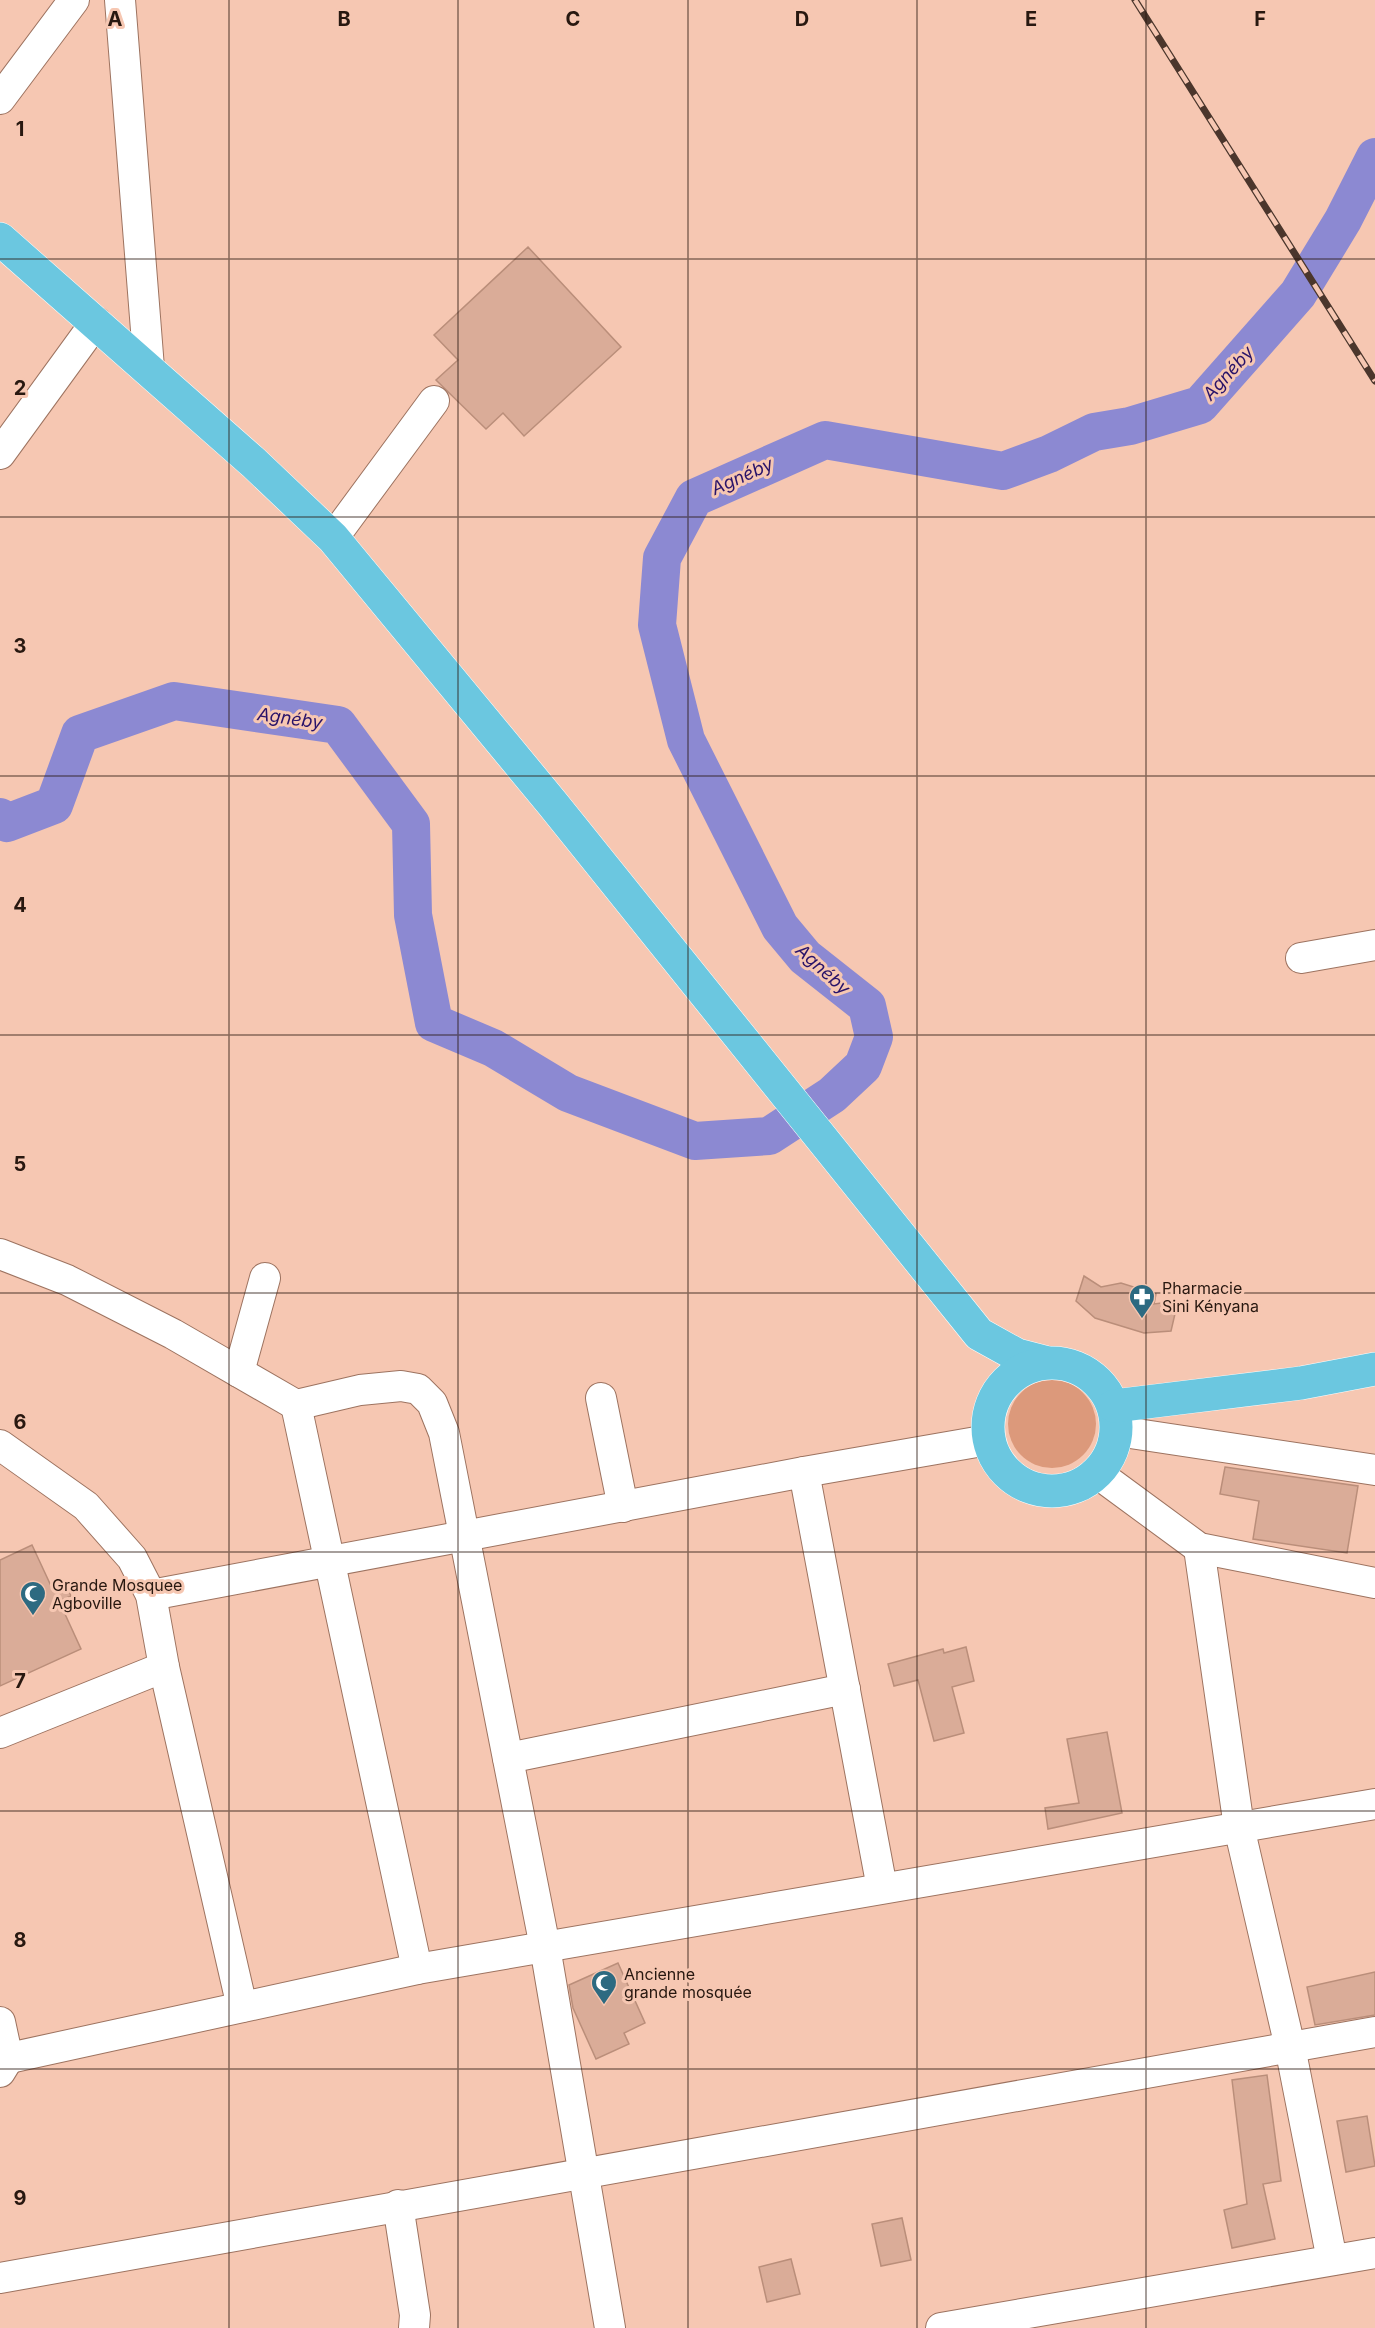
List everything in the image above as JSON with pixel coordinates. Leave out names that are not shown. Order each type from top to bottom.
[{"type":"main road","points":[[0,239],[254,462],[333,538],[552,803],[979,1334],[1017,1354],[1044,1362],[1066,1364],[1087,1372],[1103,1387],[1115,1419],[1107,1461],[1097,1473],[1081,1484],[1062,1491],[1042,1491],[1024,1485],[1008,1474],[995,1459],[988,1440],[987,1422],[991,1404],[990,1374],[979,1334]]},
{"type":"main road","points":[[991,1404],[1000,1388],[1012,1376],[1027,1367],[1044,1362]]},
{"type":"main road","points":[[1115,1419],[1375,1369]]},
{"type":"street","points":[[0,99],[74,0]]},
{"type":"street","points":[[120,0],[149,368]]},
{"type":"street","points":[[0,454],[96,322]]},
{"type":"street","points":[[333,538],[434,401]]},
{"type":"street","points":[[1301,958],[1375,945]]},
{"type":"street","points":[[0,1254],[67,1280],[173,1334],[296,1405],[360,1390],[401,1386],[418,1389],[432,1403],[444,1433],[466,1536],[545,1947],[610,2328]]},
{"type":"street","points":[[238,1372],[265,1278]]},
{"type":"street","points":[[601,1398],[623,1507]]},
{"type":"street","points":[[296,1405],[417,1969]]},
{"type":"street","points":[[1115,1419],[1375,1470]]},
{"type":"street","points":[[151,1595],[804,1472],[988,1440]]},
{"type":"street","points":[[0,1445],[86,1506],[132,1558],[151,1595],[164,1667],[242,2007]]},
{"type":"street","points":[[804,1472],[882,1888]]},
{"type":"street","points":[[1097,1473],[1198,1548],[1375,1583]]},
{"type":"street","points":[[1198,1548],[1239,1827],[1290,2047],[1332,2260]]},
{"type":"street","points":[[0,1733],[164,1667]]},
{"type":"street","points":[[508,1758],[844,1689]]},
{"type":"street","points":[[0,2022],[2,2064],[242,2007],[417,1969],[1375,1804]]},
{"type":"street","points":[[0,2278],[1375,2032]]},
{"type":"street","points":[[398,2205],[415,2316],[414,2328]]},
{"type":"street","points":[[941,2328],[1009,2322],[1375,2253]]},
{"type":"shaded area","points":[[1052,1380],[1077,1387],[1089,1399],[1096,1424],[1089,1449],[1077,1461],[1052,1468],[1027,1461],[1015,1449],[1008,1424],[1015,1399],[1027,1387]]},
{"type":"building","points":[[528,247],[621,347],[524,436],[503,413],[486,429],[436,380],[458,360],[434,335]]},
{"type":"building","points":[[1084,1276],[1101,1287],[1121,1283],[1156,1294],[1154,1304],[1178,1301],[1171,1331],[1144,1333],[1095,1318],[1076,1301]]},
{"type":"building","points":[[1225,1467],[1358,1486],[1347,1553],[1253,1539],[1259,1501],[1220,1494]]},
{"type":"building","name":"Grande Mosquee Agboville","points":[[32,1545],[52,1588],[65,1582],[71,1596],[59,1601],[81,1649],[0,1686],[0,1560]]},
{"type":"building","points":[[966,1647],[974,1681],[952,1687],[964,1733],[934,1741],[918,1680],[894,1686],[888,1664],[943,1649],[944,1653]]},
{"type":"building","points":[[1107,1732],[1122,1813],[1048,1829],[1045,1808],[1079,1803],[1067,1739]]},
{"type":"building","name":"Ancienne grande mosquée","points":[[618,1963],[645,2023],[624,2033],[629,2044],[596,2059],[573,2008],[569,1985]]},
{"type":"building","points":[[1375,1972],[1375,2015],[1315,2025],[1307,1987]]},
{"type":"building","points":[[1267,2075],[1281,2181],[1263,2184],[1275,2239],[1232,2248],[1224,2210],[1247,2204],[1232,2080]]},
{"type":"building","points":[[1367,2116],[1375,2166],[1346,2172],[1337,2121]]},
{"type":"building","points":[[902,2218],[911,2260],[881,2266],[872,2224]]},
{"type":"building","points":[[791,2259],[800,2294],[767,2302],[759,2267]]},
{"type":"waterway","name":"Agnéby","points":[[0,817],[7,823],[54,805],[80,734],[174,701],[338,725],[411,824],[413,915],[434,1023],[493,1048],[568,1093],[695,1141],[769,1136],[832,1095],[863,1066],[874,1037],[867,1006],[805,957],[780,927],[686,740],[657,625],[662,558],[694,498],[825,440],[1003,471],[1049,454],[1094,432],[1130,426],[1200,405],[1298,294],[1343,220],[1375,157]]},
{"type":"railway","points":[[1135,0],[1375,381]]},
{"type":"place","name":"Pharmacie Sini Kényana","points":[[1142,1320]]},
{"type":"place","name":"Grande Mosquee Agboville","points":[[33,1617]]},
{"type":"place","name":"Ancienne grande mosquée","points":[[604,2006]]}]
